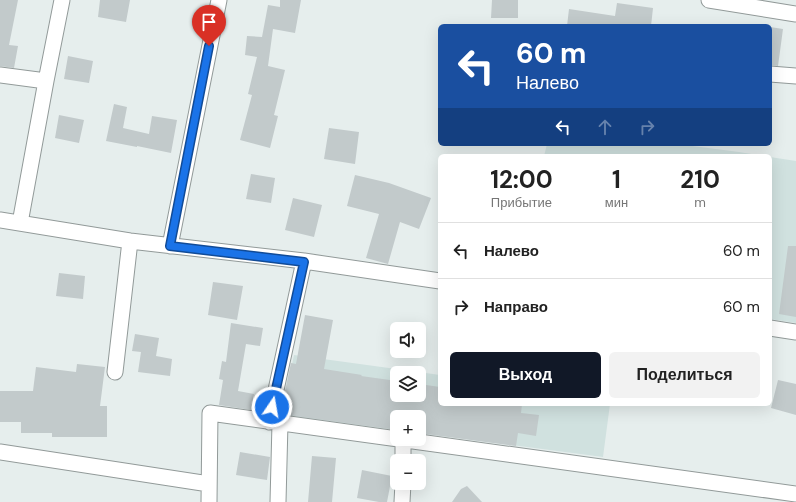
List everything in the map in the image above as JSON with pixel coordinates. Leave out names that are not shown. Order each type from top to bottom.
[{"type":"street","points":[[20,224],[62,0]]},
{"type":"street","points":[[170,246],[218,0]]},
{"type":"street","points":[[709,0],[796,14]]},
{"type":"street","points":[[772,74],[796,76]]},
{"type":"street","points":[[0,75],[46,81]]},
{"type":"street","points":[[0,220],[130,241],[304,262],[438,281]]},
{"type":"street","points":[[115,372],[130,241]]},
{"type":"street","points":[[278,502],[275,422],[304,262]]},
{"type":"street","points":[[772,328],[796,332]]},
{"type":"street","points":[[209,502],[210,414],[390,438]]},
{"type":"street","points":[[426,443],[790,496]]},
{"type":"street","points":[[0,452],[209,484]]},
{"type":"street","points":[[402,502],[403,490]]},
{"type":"shaded area","points":[[546,146],[692,146],[752,154],[544,154]]},
{"type":"shaded area","points":[[772,157],[796,161],[796,323],[772,319]]},
{"type":"shaded area","points":[[294,355],[390,368],[390,402],[426,402],[426,373],[438,375],[438,406],[610,406],[603,457],[426,434],[426,410],[390,410],[390,429],[281,415]]},
{"type":"building","points":[[0,0],[18,0],[9,45],[18,46],[14,68],[0,66]]},
{"type":"building","points":[[100,0],[130,0],[126,22],[98,17]]},
{"type":"building","points":[[280,0],[301,0],[295,33],[273,29],[268,66],[285,70],[274,115],[278,116],[270,148],[240,140],[252,95],[248,94],[257,57],[245,55],[247,36],[262,37],[268,5],[280,7]]},
{"type":"building","points":[[492,0],[518,0],[518,18],[491,18]]},
{"type":"building","points":[[617,3],[653,8],[651,24],[567,24],[569,9],[615,16]]},
{"type":"building","points":[[772,27],[783,29],[778,66],[772,65]]},
{"type":"building","points":[[68,56],[93,61],[89,83],[64,79]]},
{"type":"building","points":[[114,104],[127,107],[123,128],[149,134],[152,116],[177,120],[171,153],[106,141]]},
{"type":"building","points":[[59,115],[84,120],[79,143],[55,138]]},
{"type":"building","points":[[329,128],[359,132],[355,164],[324,159]]},
{"type":"building","points":[[251,174],[275,178],[271,203],[246,199]]},
{"type":"building","points":[[355,175],[389,183],[431,198],[419,229],[400,222],[388,264],[366,258],[379,214],[347,206]]},
{"type":"building","points":[[293,198],[322,205],[314,237],[285,230]]},
{"type":"building","points":[[788,246],[796,246],[796,317],[779,314]]},
{"type":"building","points":[[59,273],[85,276],[83,299],[56,296]]},
{"type":"building","points":[[213,282],[243,286],[237,320],[208,315]]},
{"type":"building","points":[[305,315],[333,320],[324,369],[390,380],[390,402],[426,402],[426,385],[438,387],[438,406],[522,406],[521,413],[539,415],[536,436],[518,433],[516,446],[426,434],[426,410],[390,410],[390,429],[280,414],[291,363],[296,364]]},
{"type":"building","points":[[231,323],[263,328],[260,346],[246,344],[238,391],[254,394],[251,410],[219,405],[223,380],[219,379],[222,361],[226,362]]},
{"type":"building","points":[[135,334],[159,338],[156,356],[172,359],[170,376],[138,372],[141,352],[132,351]]},
{"type":"building","points":[[77,364],[105,367],[100,406],[107,406],[107,437],[52,437],[52,433],[21,433],[21,422],[0,422],[0,391],[33,391],[36,367],[76,372]]},
{"type":"building","points":[[778,380],[796,384],[796,415],[771,408]]},
{"type":"building","points":[[240,452],[270,457],[267,480],[236,475]]},
{"type":"building","points":[[312,456],[336,458],[332,502],[308,502]]},
{"type":"building","points":[[362,470],[390,476],[390,486],[387,502],[357,498]]},
{"type":"building","points":[[467,486],[482,502],[452,502],[461,489]]},
{"type":"route","points":[[209,46],[170,246],[304,262],[272,407]]}]
